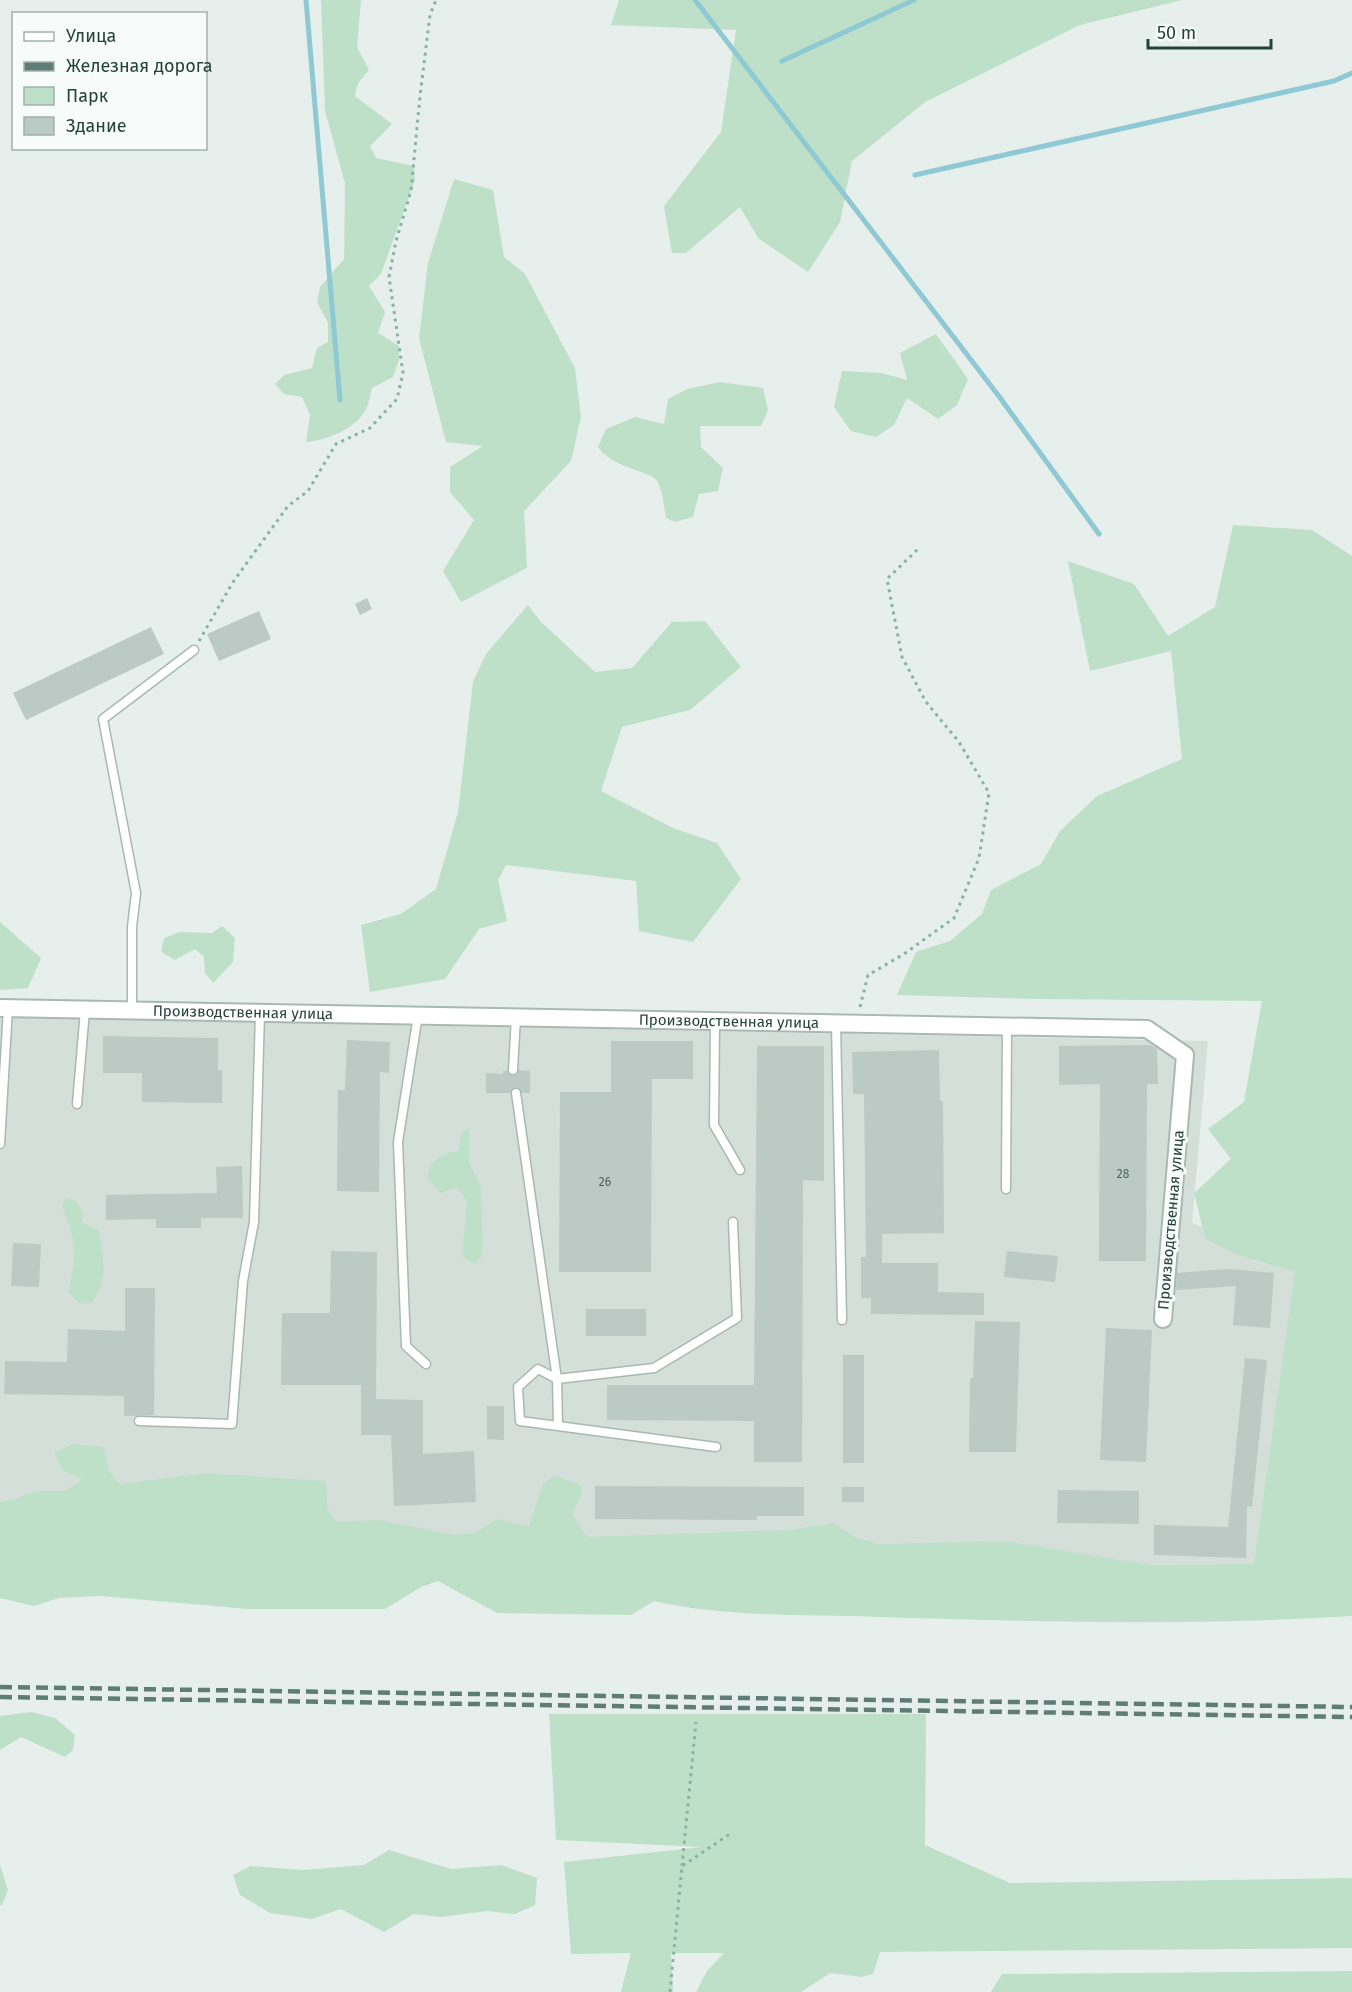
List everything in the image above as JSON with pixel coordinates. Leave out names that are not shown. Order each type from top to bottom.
[{"type":"street","name":"Производственная улица","points":[[4,1008],[1147,1029],[1185,1055],[1162,1319]]},
{"type":"lane","points":[[132,1010],[132,927],[136,893],[103,719],[194,650]]},
{"type":"lane","points":[[0,1144],[4,1008]]},
{"type":"lane","points":[[77,1104],[85,1010]]},
{"type":"lane","points":[[138,1421],[232,1424],[243,1281],[254,1222],[260,1012]]},
{"type":"lane","points":[[418,1015],[398,1142],[406,1346],[426,1364]]},
{"type":"lane","points":[[513,1070],[516,1017]]},
{"type":"lane","points":[[715,1021],[714,1125],[740,1170]]},
{"type":"lane","points":[[836,1023],[842,1320]]},
{"type":"lane","points":[[1006,1189],[1007,1026]]},
{"type":"lane","points":[[516,1093],[557,1379],[558,1426]]},
{"type":"lane","points":[[716,1447],[520,1421],[518,1386],[538,1369],[557,1379],[654,1368],[737,1318],[733,1222]]},
{"type":"path","points":[[194,650],[234,582],[288,506],[308,491],[336,444],[370,428],[397,399],[403,373],[389,277],[396,241],[411,192],[424,61],[430,15],[436,0]]},
{"type":"path","points":[[855,1023],[868,975],[904,954],[954,918],[979,858],[989,793],[959,742],[926,702],[902,657],[887,579],[920,547]]},
{"type":"path","points":[[670,1992],[696,1722]]},
{"type":"path","points":[[682,1866],[730,1834]]},
{"type":"shaded area","points":[[0,1017],[1208,1041],[1192,1223],[1307,1268],[1275,1581],[0,1572]]},
{"type":"green space","points":[[321,0],[361,0],[357,47],[369,70],[358,83],[355,96],[392,124],[370,146],[376,158],[414,166],[415,180],[381,274],[369,286],[385,312],[378,333],[399,346],[399,360],[393,377],[372,388],[366,409],[354,423],[339,433],[306,442],[310,415],[302,397],[284,394],[275,384],[284,375],[312,368],[317,348],[328,342],[328,323],[317,302],[320,287],[344,259],[345,183],[325,111]]},
{"type":"green space","points":[[619,0],[1182,0],[1080,25],[925,102],[852,161],[840,222],[808,272],[758,238],[740,207],[686,253],[672,253],[664,206],[721,132],[736,30],[611,25]]},
{"type":"green space","points":[[454,179],[493,190],[504,257],[525,274],[575,368],[581,417],[571,461],[524,511],[527,568],[461,602],[443,571],[474,520],[450,492],[450,467],[483,446],[446,442],[419,338],[428,263]]},
{"type":"green space","points":[[936,334],[968,379],[957,405],[938,419],[907,398],[894,425],[876,437],[851,431],[834,407],[842,371],[882,373],[907,380],[900,353]]},
{"type":"green space","points":[[720,382],[763,388],[768,410],[761,426],[700,426],[701,447],[723,468],[718,491],[699,494],[693,517],[675,522],[666,518],[662,494],[653,477],[621,465],[598,447],[606,429],[635,417],[664,424],[668,399],[687,389]]},
{"type":"green space","points":[[1233,525],[1312,530],[1352,556],[1352,1616],[1175,1622],[998,1620],[738,1613],[654,1601],[631,1615],[497,1613],[438,1581],[421,1587],[385,1609],[248,1609],[101,1596],[59,1598],[34,1606],[0,1598],[0,1502],[41,1491],[63,1491],[82,1479],[64,1471],[54,1453],[73,1444],[104,1447],[109,1471],[119,1484],[206,1473],[326,1481],[328,1510],[336,1522],[380,1520],[454,1535],[475,1533],[497,1519],[529,1526],[543,1484],[555,1475],[580,1485],[582,1493],[572,1514],[587,1537],[789,1530],[833,1523],[857,1538],[879,1544],[1005,1541],[1150,1565],[1254,1564],[1295,1272],[1235,1254],[1205,1238],[1194,1193],[1231,1159],[1208,1129],[1244,1102],[1262,1001],[897,995],[916,952],[950,941],[982,914],[991,890],[1041,864],[1060,831],[1097,796],[1182,759],[1171,651],[1090,671],[1068,561],[1134,584],[1168,636],[1215,607]]},
{"type":"green space","points":[[528,605],[540,621],[595,672],[632,668],[672,622],[705,621],[741,667],[690,710],[622,727],[601,791],[673,828],[717,843],[741,879],[693,942],[639,931],[636,881],[506,865],[498,880],[507,921],[479,929],[445,979],[370,992],[361,925],[401,914],[436,889],[458,812],[473,682],[486,654]]},
{"type":"green space","points":[[0,922],[41,958],[28,988],[0,990]]},
{"type":"green space","points":[[222,926],[235,938],[233,962],[213,983],[205,973],[204,957],[195,949],[175,960],[161,952],[164,938],[180,932],[212,933]]},
{"type":"green space","points":[[469,1127],[469,1162],[481,1188],[483,1246],[481,1257],[475,1264],[462,1256],[467,1201],[458,1188],[440,1193],[427,1177],[434,1161],[446,1154],[458,1151],[462,1133]]},
{"type":"green space","points":[[66,1197],[80,1206],[82,1222],[98,1230],[104,1267],[101,1285],[92,1302],[80,1304],[68,1292],[74,1248],[62,1206]]},
{"type":"green space","points":[[32,1712],[55,1718],[75,1735],[73,1750],[65,1757],[21,1737],[0,1750],[0,1716]]},
{"type":"green space","points":[[549,1714],[926,1714],[925,1845],[1010,1883],[1352,1878],[1352,1948],[880,1952],[873,1974],[862,1977],[830,1973],[801,1992],[696,1992],[707,1971],[724,1953],[671,1953],[673,1992],[621,1992],[631,1953],[571,1954],[564,1862],[702,1847],[556,1840]]},
{"type":"green space","points":[[389,1850],[451,1869],[501,1865],[537,1878],[535,1905],[515,1914],[487,1911],[441,1917],[414,1914],[384,1932],[341,1909],[312,1919],[270,1913],[240,1895],[233,1875],[251,1866],[303,1870],[364,1865]]},
{"type":"green space","points":[[0,1865],[8,1890],[2,1905],[0,1905]]},
{"type":"green space","points":[[1352,1971],[1352,1992],[991,1992],[1002,1974]]},
{"type":"building","points":[[367,598],[372,609],[360,615],[355,604]]},
{"type":"building","points":[[259,611],[271,639],[219,661],[207,634]]},
{"type":"building","points":[[151,627],[164,654],[26,720],[13,693]]},
{"type":"building","points":[[103,1036],[218,1038],[218,1070],[222,1070],[222,1103],[142,1102],[142,1073],[103,1073]]},
{"type":"building","points":[[347,1040],[390,1042],[389,1073],[380,1072],[379,1192],[337,1191],[338,1090],[345,1090]]},
{"type":"building","points":[[611,1041],[693,1041],[693,1079],[652,1079],[651,1272],[559,1272],[560,1092],[611,1092]]},
{"type":"building","points":[[1151,1045],[1157,1049],[1158,1084],[1147,1084],[1146,1261],[1099,1261],[1100,1084],[1059,1085],[1059,1046]]},
{"type":"building","points":[[757,1046],[824,1046],[824,1181],[803,1180],[802,1462],[754,1462],[754,1421],[607,1420],[607,1385],[754,1385]]},
{"type":"building","points":[[939,1050],[940,1101],[943,1101],[944,1233],[882,1234],[882,1263],[938,1263],[938,1292],[984,1293],[984,1315],[871,1314],[871,1298],[861,1298],[861,1257],[866,1257],[864,1094],[853,1094],[852,1052]]},
{"type":"building","points":[[519,1070],[530,1071],[530,1093],[522,1093],[516,1087],[510,1093],[486,1093],[486,1073],[503,1074],[503,1071],[507,1071],[513,1076]]},
{"type":"building","points":[[242,1166],[243,1218],[201,1218],[201,1228],[156,1228],[156,1219],[106,1220],[106,1195],[217,1193],[216,1167]]},
{"type":"building","points":[[13,1243],[41,1244],[39,1287],[11,1286]]},
{"type":"building","points":[[331,1251],[377,1252],[376,1399],[423,1400],[423,1454],[474,1451],[476,1502],[394,1506],[391,1435],[361,1435],[361,1385],[281,1385],[282,1313],[330,1313]]},
{"type":"building","points":[[1007,1251],[1058,1256],[1055,1282],[1004,1277]]},
{"type":"building","points":[[1228,1269],[1274,1273],[1270,1328],[1233,1325],[1236,1286],[1176,1290],[1177,1273]]},
{"type":"building","points":[[125,1288],[155,1288],[154,1415],[124,1416],[124,1396],[4,1394],[5,1361],[67,1362],[68,1329],[125,1331]]},
{"type":"building","points":[[586,1309],[646,1309],[646,1336],[586,1336]]},
{"type":"building","points":[[975,1321],[1020,1322],[1016,1452],[969,1452],[970,1378],[973,1378]]},
{"type":"building","points":[[1106,1328],[1152,1330],[1146,1462],[1100,1460]]},
{"type":"building","points":[[843,1355],[864,1355],[864,1463],[843,1463]]},
{"type":"building","points":[[1245,1358],[1267,1360],[1252,1507],[1247,1506],[1246,1558],[1154,1555],[1154,1525],[1228,1527]]},
{"type":"building","points":[[487,1406],[504,1406],[504,1440],[487,1439]]},
{"type":"building","points":[[595,1486],[804,1487],[804,1516],[757,1516],[757,1520],[595,1519]]},
{"type":"building","points":[[842,1487],[864,1487],[864,1502],[842,1502]]},
{"type":"building","points":[[1058,1490],[1139,1491],[1139,1524],[1057,1523]]},
{"type":"waterway","points":[[306,0],[340,400]]},
{"type":"waterway","points":[[695,0],[998,395],[1099,534]]},
{"type":"waterway","points":[[782,61],[914,0]]},
{"type":"waterway","points":[[915,175],[1334,81],[1352,73]]},
{"type":"railway","points":[[0,1687],[1352,1707]]},
{"type":"railway","points":[[0,1697],[1352,1717]]}]
